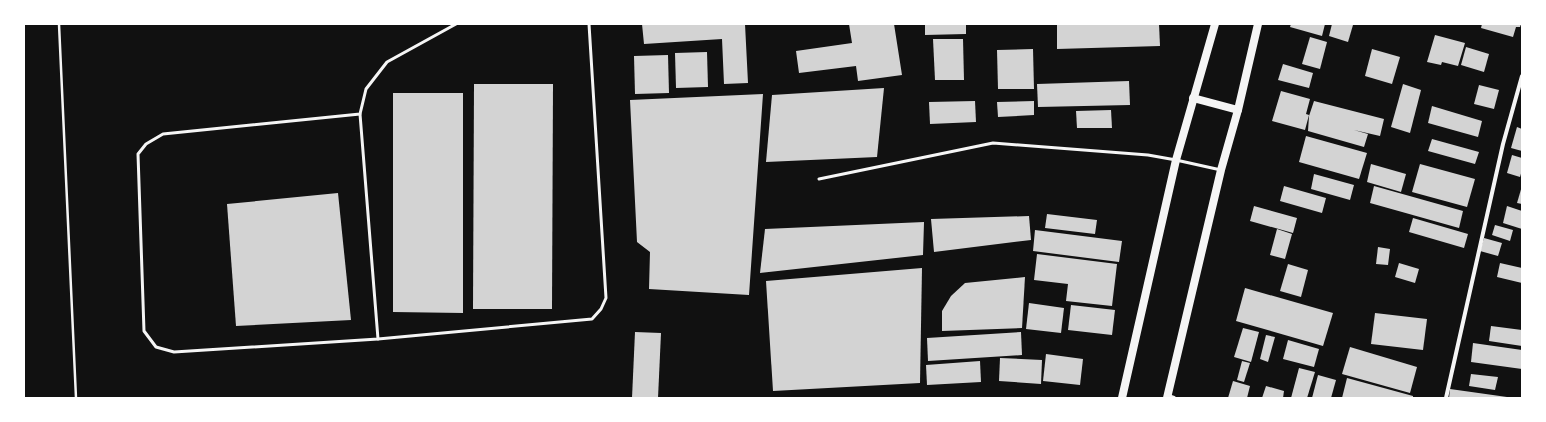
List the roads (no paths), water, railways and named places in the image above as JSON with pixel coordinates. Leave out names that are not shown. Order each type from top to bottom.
[{"type":"main road","points":[[1122,398],[1176,160],[1215,24]]},
{"type":"main road","points":[[1169,397],[1221,170],[1238,110],[1258,24]]},
{"type":"main road","points":[[1193,98],[1238,110]]},
{"type":"street","points":[[1446,398],[1503,144],[1522,76]]},
{"type":"lane","points":[[378,339],[360,114],[366,89],[387,62],[456,24]]},
{"type":"lane","points":[[360,114],[164,134],[146,144],[138,154],[144,331],[156,347],[174,352],[378,339],[592,319],[601,309],[606,298],[589,24]]},
{"type":"lane","points":[[819,179],[993,143],[1148,155],[1221,170]]}]
